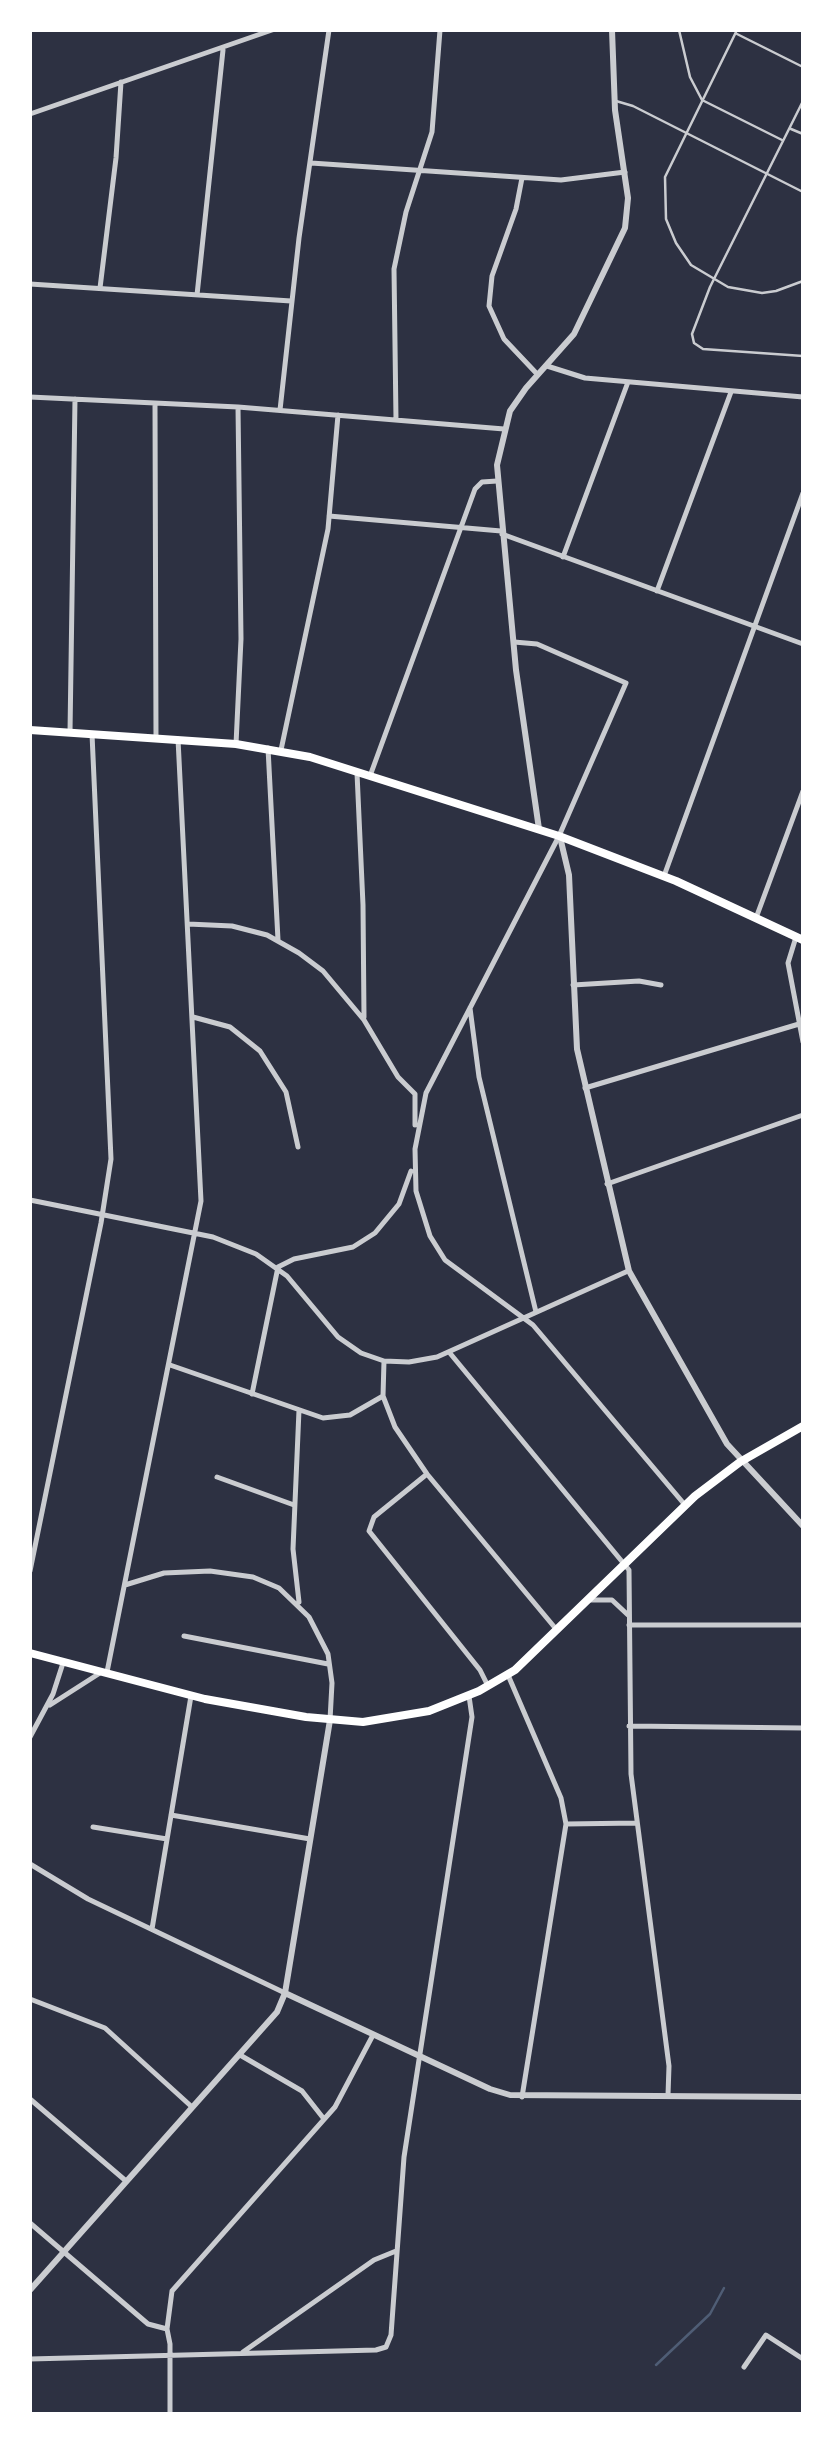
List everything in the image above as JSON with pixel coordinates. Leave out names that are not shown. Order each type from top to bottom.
[{"type":"main road","points":[[30,730],[156,737],[281,750],[560,836],[664,876],[799,938]]},
{"type":"main road","points":[[30,1653],[191,1696],[330,1720],[403,1718],[468,1696],[508,1675],[558,1632],[685,1505],[740,1462],[803,1426]]},
{"type":"street","points":[[30,114],[272,30]]},
{"type":"street","points":[[280,410],[291,300],[329,30]]},
{"type":"street","points":[[396,420],[394,269],[406,212],[432,132],[440,30]]},
{"type":"street","points":[[539,829],[512,642],[497,481],[504,430],[518,399],[578,327],[622,238],[629,210],[614,101],[612,30]]},
{"type":"street","points":[[197,295],[223,48]]},
{"type":"street","points":[[100,288],[116,158],[120,82]]},
{"type":"street","points":[[311,163],[562,180],[625,172]]},
{"type":"street","points":[[522,178],[516,209],[492,276],[489,306],[504,338],[538,375]]},
{"type":"street","points":[[30,284],[291,300]]},
{"type":"street","points":[[547,366],[570,376],[803,397]]},
{"type":"street","points":[[563,557],[628,382]]},
{"type":"street","points":[[657,591],[731,391]]},
{"type":"street","points":[[30,397],[238,407],[504,430]]},
{"type":"street","points":[[70,732],[76,398]]},
{"type":"street","points":[[156,404],[156,737]]},
{"type":"street","points":[[236,744],[240,639],[238,407]]},
{"type":"street","points":[[281,750],[330,516],[338,415]]},
{"type":"street","points":[[370,776],[476,486],[497,481]]},
{"type":"street","points":[[664,876],[803,493]]},
{"type":"street","points":[[330,516],[502,532],[803,644]]},
{"type":"street","points":[[278,1267],[302,1257],[353,1246],[375,1233],[404,1193],[426,1093],[560,836],[626,682],[537,644],[512,642]]},
{"type":"street","points":[[30,1572],[103,1215],[112,1130],[92,734]]},
{"type":"street","points":[[48,1706],[103,1674],[197,1234],[202,1186],[178,739]]},
{"type":"street","points":[[268,748],[278,940]]},
{"type":"street","points":[[357,772],[364,905],[364,1020]]},
{"type":"street","points":[[756,918],[803,791]]},
{"type":"street","points":[[560,836],[569,875],[574,1032],[629,1271],[726,1442],[740,1462],[802,1526]]},
{"type":"street","points":[[188,924],[232,926],[278,940],[323,971],[364,1020],[398,1077],[415,1094],[416,1192],[436,1248],[456,1270],[534,1325],[685,1505]]},
{"type":"street","points":[[799,938],[788,963],[803,1042]]},
{"type":"street","points":[[573,985],[639,981],[661,985]]},
{"type":"street","points":[[470,1008],[479,1077],[536,1312]]},
{"type":"street","points":[[193,1018],[230,1026],[260,1051],[286,1092],[298,1147]]},
{"type":"street","points":[[584,1088],[800,1024]]},
{"type":"street","points":[[607,1184],[803,1115]]},
{"type":"street","points":[[30,1200],[197,1234],[243,1248],[278,1267],[338,1337],[384,1361],[424,1360],[450,1352],[629,1271]]},
{"type":"street","points":[[252,1394],[278,1267]]},
{"type":"street","points":[[450,1352],[626,1563],[630,1578],[630,1726],[636,1824],[668,2052],[668,2095]]},
{"type":"street","points":[[384,1361],[383,1396],[395,1427],[427,1474],[558,1632]]},
{"type":"street","points":[[170,1365],[323,1418],[342,1418],[383,1396]]},
{"type":"street","points":[[30,2290],[240,2056],[277,2012],[285,1993],[330,1720],[332,1683],[330,1664],[316,1629],[300,1604],[294,1566],[299,1410]]},
{"type":"street","points":[[427,1474],[374,1517],[369,1525],[372,1537],[480,1670],[488,1686]]},
{"type":"street","points":[[217,1477],[295,1506]]},
{"type":"street","points":[[125,1585],[164,1573],[225,1572],[266,1582],[300,1604]]},
{"type":"street","points":[[590,1600],[604,1598],[616,1602],[629,1621]]},
{"type":"street","points":[[629,1621],[803,1625]]},
{"type":"street","points":[[184,1636],[330,1664]]},
{"type":"street","points":[[30,1738],[48,1706],[63,1663]]},
{"type":"street","points":[[508,1675],[561,1798],[566,1824],[522,2097]]},
{"type":"street","points":[[152,1929],[191,1696]]},
{"type":"street","points":[[30,2359],[376,2350],[386,2346],[391,2335],[404,2158],[472,1718],[468,1696]]},
{"type":"street","points":[[630,1726],[803,1728]]},
{"type":"street","points":[[171,1816],[310,1839]]},
{"type":"street","points":[[566,1824],[636,1824]]},
{"type":"street","points":[[93,1827],[167,1840]]},
{"type":"street","points":[[30,1864],[88,1899],[490,2089],[522,2097],[803,2097]]},
{"type":"street","points":[[30,1999],[105,2028],[192,2108]]},
{"type":"street","points":[[170,2414],[168,2305],[176,2284],[346,2092],[373,2035]]},
{"type":"street","points":[[240,2056],[302,2091],[324,2119]]},
{"type":"street","points":[[30,2098],[126,2181]]},
{"type":"street","points":[[30,2223],[148,2324],[167,2329]]},
{"type":"street","points":[[240,2354],[374,2260],[396,2252]]},
{"type":"street","points":[[744,2367],[766,2335],[803,2359]]},
{"type":"lane","points":[[679,30],[688,73],[702,100],[784,141]]},
{"type":"lane","points":[[803,67],[736,32],[666,177],[666,219],[691,264],[728,287],[776,291],[803,281]]},
{"type":"lane","points":[[614,101],[630,104],[803,192]]},
{"type":"lane","points":[[803,101],[714,279],[693,328],[692,340],[703,349],[803,356]]},
{"type":"lane","points":[[790,128],[803,134]]},
{"type":"waterway","points":[[656,2365],[710,2314],[724,2288]]}]
